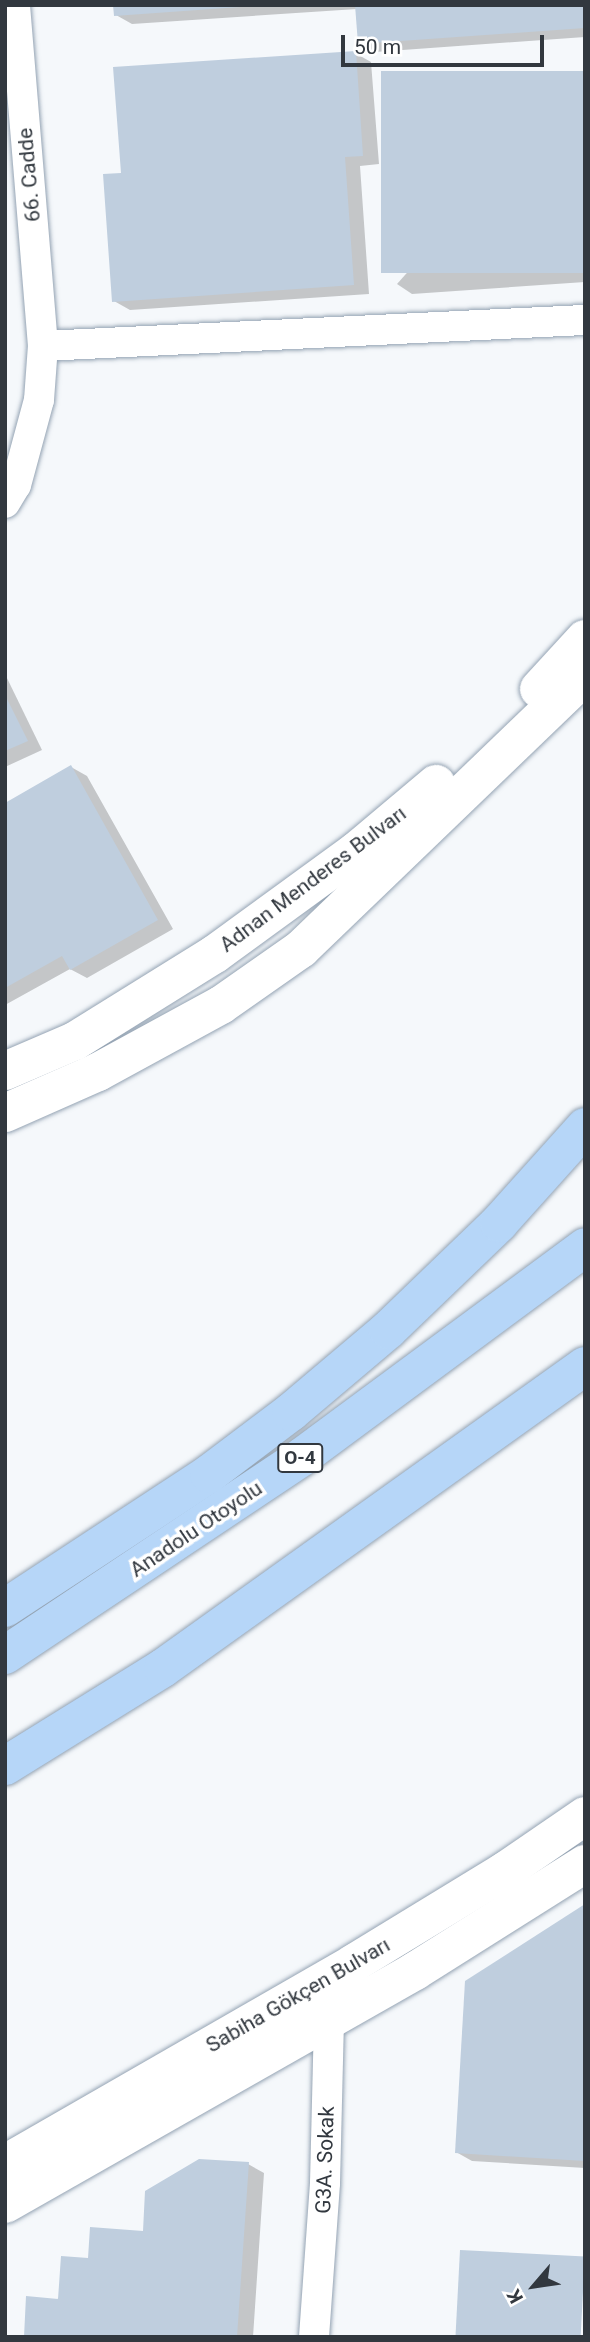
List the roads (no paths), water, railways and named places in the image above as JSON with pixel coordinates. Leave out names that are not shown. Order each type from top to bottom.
[{"type":"highway","points":[[5,1608],[209,1474],[301,1404],[388,1330],[499,1223],[585,1127]]},
{"type":"highway","name":"Anadolu Otoyolu","points":[[5,1655],[303,1456],[585,1247]]},
{"type":"highway","points":[[5,1766],[163,1668],[585,1366]]},
{"type":"street","name":"66. Cadde","points":[[5,503],[16,485],[39,400],[43,346],[15,5]]},
{"type":"street","points":[[43,346],[585,320]]},
{"type":"street","name":"Adnan Menderes Bulvarı","points":[[5,1071],[75,1041],[191,968],[355,852],[510,721],[585,639]]},
{"type":"street","points":[[5,1113],[98,1072],[208,1011],[301,948],[585,676]]},
{"type":"street","name":"Sabiha Gökçen Bulvarı","points":[[5,2164],[311,1988],[505,1871],[585,1816]]},
{"type":"street","name":"Sabiha Gökçen Bulvarı","points":[[5,2204],[329,2021],[585,1864]]},
{"type":"street","points":[[311,1988],[329,2021]]},
{"type":"street","name":"G3A. Sokak","points":[[314,2337],[325,2183],[329,2021]]}]
